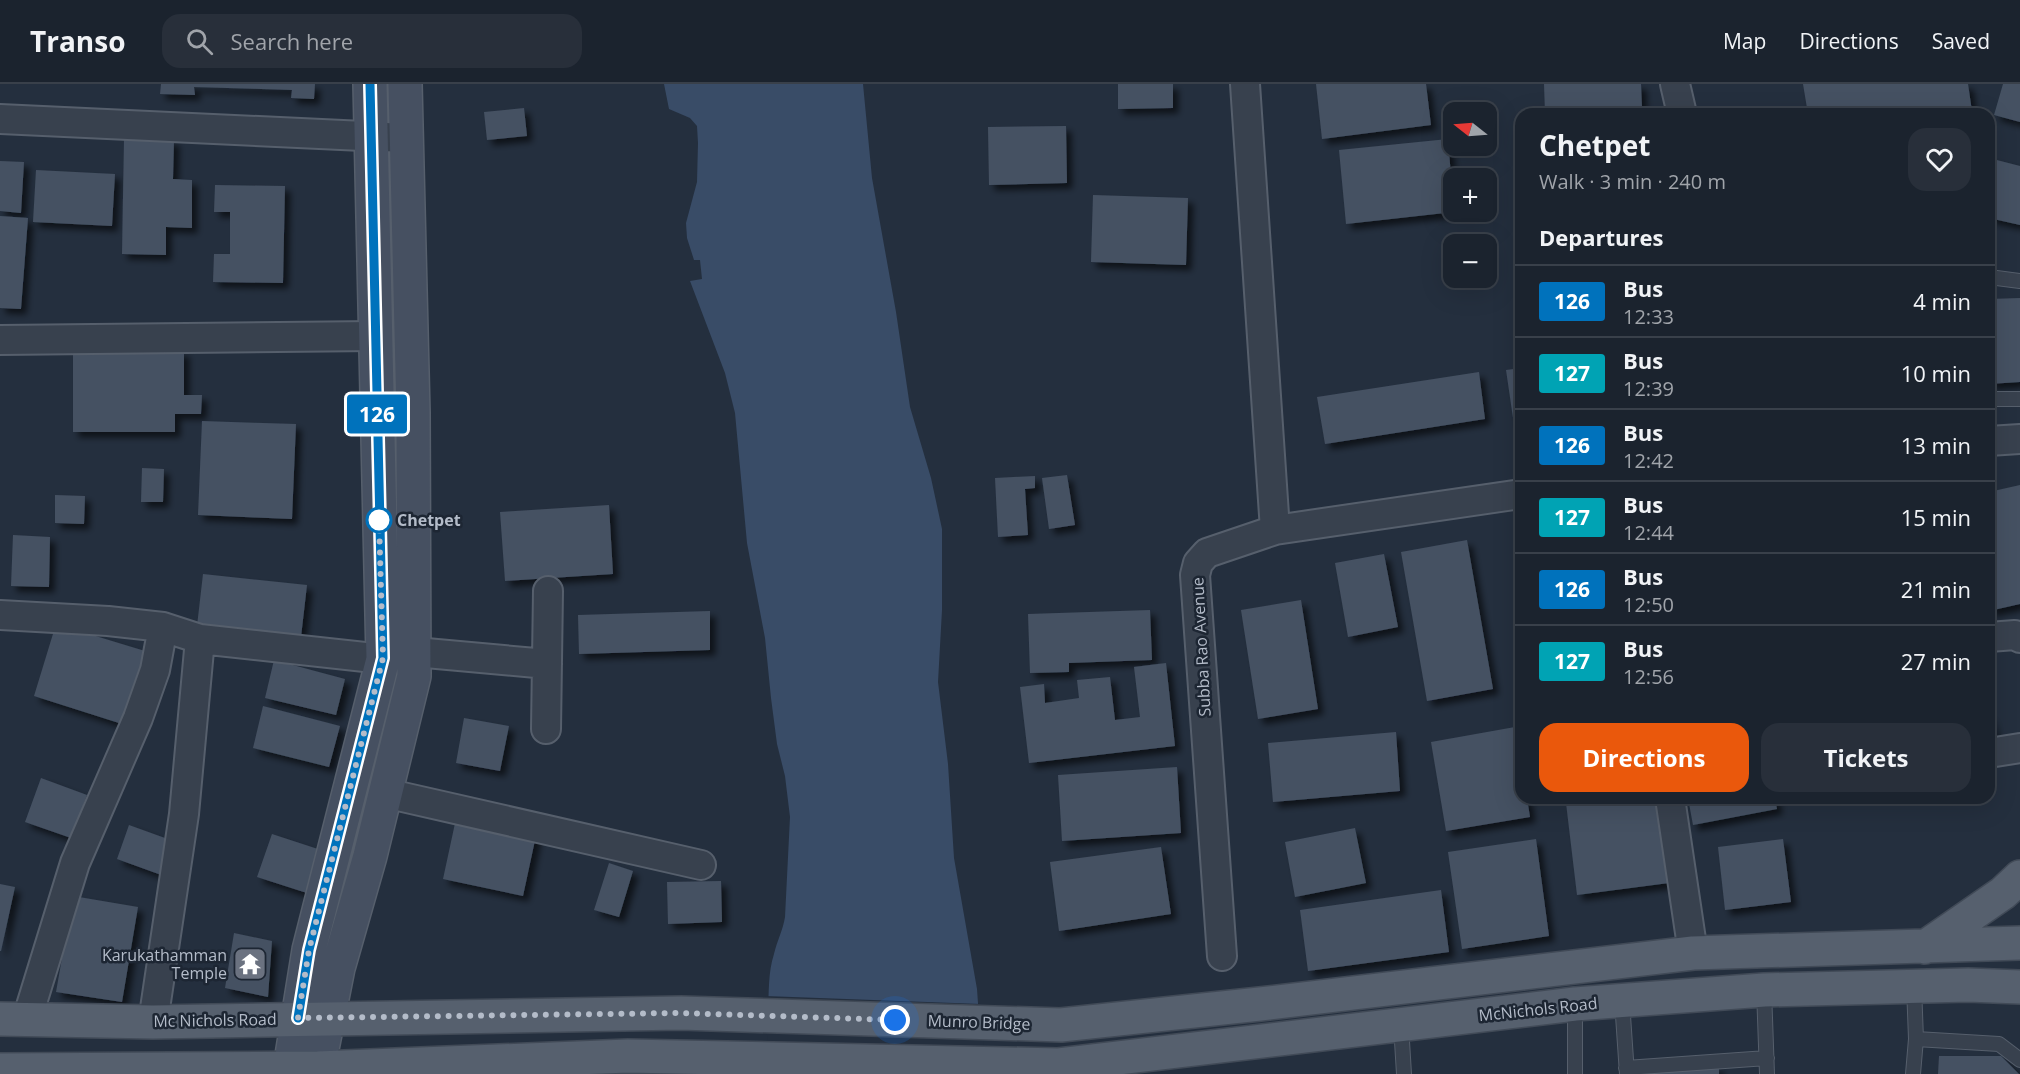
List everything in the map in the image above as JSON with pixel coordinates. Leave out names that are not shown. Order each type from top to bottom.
[{"type":"main road","points":[[303,1071],[313,1018],[309,950],[383,658],[375,336],[373,136],[370,84]]},
{"type":"main road","points":[[313,1018],[338,968],[370,856],[414,676],[413,412],[405,84]]},
{"type":"main road","points":[[1925,947],[2011,885]]},
{"type":"main road","points":[[2011,885],[2016,989]]},
{"type":"main road","points":[[1694,953],[2013,944]]},
{"type":"main road","name":"Munro Bridge","points":[[681,1013],[1061,1025],[1694,953]]},
{"type":"main road","name":"McNichols Road","points":[[672,1063],[1059,1065],[1575,1004],[1764,990],[1914,986],[2016,989]]},
{"type":"main road","name":"Mc Nichols Road","points":[[14,1019],[153,1022],[681,1013]]},
{"type":"main road","points":[[8,1072],[303,1071],[577,1066],[628,1056],[672,1063]]},
{"type":"street","points":[[1245,84],[1275,530]]},
{"type":"street","points":[[1675,84],[1681,108]]},
{"type":"street","points":[[0,119],[406,138]]},
{"type":"street","points":[[0,340],[375,336]]},
{"type":"street","points":[[1995,441],[2020,440]]},
{"type":"street","name":"Subba Rao Avenue","points":[[1222,956],[1195,575],[1198,563],[1207,553],[1275,530],[1515,495]]},
{"type":"street","points":[[546,729],[548,591]]},
{"type":"street","points":[[0,615],[108,621],[164,627],[200,639],[383,658]]},
{"type":"street","points":[[14,1019],[75,862],[138,718],[155,670],[164,627]]},
{"type":"street","points":[[1995,637],[2015,635],[2020,638]]},
{"type":"street","points":[[153,1022],[184,814],[200,639]]},
{"type":"street","points":[[415,652],[547,664]]},
{"type":"street","points":[[1995,752],[2020,748]]},
{"type":"street","points":[[385,793],[701,865]]},
{"type":"street","points":[[1671,804],[1694,953]]},
{"type":"lane","points":[[1995,278],[2020,281]]},
{"type":"lane","points":[[1995,399],[2020,399]]},
{"type":"lane","points":[[1913,1074],[1916,1039],[1914,986]]},
{"type":"lane","points":[[1764,990],[1767,1074]]},
{"type":"lane","points":[[1622,1001],[1626,1068],[1766,1052]]},
{"type":"lane","points":[[1575,1004],[1575,1074]]},
{"type":"lane","points":[[1401,1025],[1404,1074]]},
{"type":"lane","points":[[1916,1039],[1999,1044],[2020,1060]]},
{"type":"water","points":[[664,84],[863,84],[872,178],[910,407],[931,478],[942,529],[942,610],[938,682],[948,764],[954,858],[977,989],[983,1074],[768,1012],[771,968],[785,917],[790,817],[785,776],[777,744],[765,638],[747,543],[735,413],[725,373],[690,281],[702,279],[700,260],[694,260],[687,238],[686,223],[697,182],[697,126],[690,118],[669,109]]},
{"type":"pier","points":[[765,996],[981,1004],[986,1074],[769,1074]]},
{"type":"building","points":[[161,84],[315,84],[314,99],[291,98],[292,90],[194,87],[195,95],[160,94]]},
{"type":"building","points":[[1118,84],[1173,84],[1173,108],[1118,109]]},
{"type":"building","points":[[1316,84],[1426,84],[1431,125],[1322,139]]},
{"type":"building","points":[[1544,84],[1641,84],[1642,108],[1545,108]]},
{"type":"building","points":[[1803,84],[1968,84],[1972,108],[1807,108]]},
{"type":"building","points":[[2003,84],[2020,84],[2020,122],[1995,115]]},
{"type":"building","points":[[524,108],[527,136],[487,140],[484,112]]},
{"type":"building","points":[[1066,126],[1067,183],[989,185],[988,127]]},
{"type":"building","points":[[124,139],[174,140],[173,179],[192,180],[192,228],[166,227],[166,255],[122,254]]},
{"type":"building","points":[[1443,140],[1443,156],[1449,156],[1450,168],[1443,168],[1443,213],[1346,224],[1339,150]]},
{"type":"building","points":[[1995,160],[2020,166],[2020,225],[1995,219]]},
{"type":"building","points":[[0,161],[24,162],[21,213],[0,211]]},
{"type":"building","points":[[36,170],[115,174],[112,226],[33,222]]},
{"type":"building","points":[[215,185],[285,186],[283,283],[213,282],[214,254],[230,254],[230,212],[214,212]]},
{"type":"building","points":[[1093,195],[1188,198],[1186,265],[1091,262]]},
{"type":"building","points":[[0,216],[28,218],[21,309],[0,308]]},
{"type":"building","points":[[2020,298],[2020,382],[1995,384],[1995,299]]},
{"type":"building","points":[[73,351],[184,351],[184,395],[202,395],[201,414],[175,414],[175,432],[73,432]]},
{"type":"building","points":[[1515,369],[1515,432],[1506,370]]},
{"type":"building","points":[[1479,372],[1485,419],[1325,444],[1317,397]]},
{"type":"building","points":[[202,421],[296,424],[292,519],[198,515]]},
{"type":"building","points":[[142,468],[164,469],[163,502],[141,502]]},
{"type":"building","points":[[1067,475],[1075,525],[1049,529],[1042,478]]},
{"type":"building","points":[[1035,476],[1035,488],[1025,489],[1028,535],[998,537],[995,478]]},
{"type":"building","points":[[2020,485],[2020,604],[1995,610],[1995,491]]},
{"type":"building","points":[[55,495],[85,496],[84,524],[55,523]]},
{"type":"building","points":[[609,505],[613,574],[505,581],[500,512]]},
{"type":"building","points":[[13,535],[50,537],[49,587],[11,586]]},
{"type":"building","points":[[1467,540],[1493,689],[1427,701],[1401,552]]},
{"type":"building","points":[[1384,554],[1398,627],[1348,637],[1335,563]]},
{"type":"building","points":[[203,574],[307,585],[301,637],[197,626]]},
{"type":"building","points":[[1301,600],[1318,709],[1258,719],[1241,610]]},
{"type":"building","points":[[1150,610],[1152,660],[1069,663],[1069,672],[1030,673],[1028,614]]},
{"type":"building","points":[[710,611],[710,650],[579,654],[578,615]]},
{"type":"building","points":[[56,624],[145,651],[122,724],[34,696]]},
{"type":"building","points":[[274,660],[345,679],[336,715],[265,698]]},
{"type":"building","points":[[1166,663],[1175,746],[1029,763],[1020,687],[1044,684],[1045,703],[1079,698],[1077,680],[1110,677],[1115,720],[1140,717],[1134,667]]},
{"type":"building","points":[[263,706],[340,726],[329,767],[253,748]]},
{"type":"building","points":[[464,718],[509,726],[500,771],[456,763]]},
{"type":"building","points":[[1515,727],[1515,804],[1528,804],[1530,817],[1446,831],[1431,742]]},
{"type":"building","points":[[1396,732],[1400,791],[1273,802],[1268,743]]},
{"type":"building","points":[[1177,767],[1181,833],[1062,841],[1058,775]]},
{"type":"building","points":[[41,778],[87,795],[71,838],[25,822]]},
{"type":"building","points":[[1566,804],[1659,804],[1669,883],[1577,895]]},
{"type":"building","points":[[1689,804],[1776,804],[1777,809],[1693,825]]},
{"type":"building","points":[[457,814],[537,831],[523,896],[443,879]]},
{"type":"building","points":[[129,825],[176,842],[164,876],[117,859]]},
{"type":"building","points":[[1355,828],[1366,883],[1295,897],[1285,842]]},
{"type":"building","points":[[272,834],[327,852],[313,895],[257,877]]},
{"type":"building","points":[[1536,839],[1549,936],[1462,949],[1448,852]]},
{"type":"building","points":[[1783,839],[1791,902],[1725,910],[1718,847]]},
{"type":"building","points":[[1161,847],[1171,914],[1059,931],[1050,862]]},
{"type":"building","points":[[609,863],[633,871],[619,917],[594,910]]},
{"type":"building","points":[[721,881],[722,922],[668,924],[667,882]]},
{"type":"building","points":[[0,884],[15,887],[1,951],[0,951]]},
{"type":"building","points":[[1441,890],[1449,952],[1308,971],[1300,910]]},
{"type":"building","points":[[73,896],[138,907],[122,1002],[56,992]]},
{"type":"building","name":"Karukathamman Temple","points":[[234,933],[272,941],[268,997],[225,988]]},
{"type":"building","points":[[1939,1056],[2001,1056],[2019,1074],[1938,1074]]},
{"type":"building","points":[[1719,1067],[1719,1074],[1644,1074],[1644,1072]]},
{"type":"bus line","name":"126","points":[[298,1018],[309,950],[383,658],[375,336],[373,136],[370,84]]},
{"type":"place","name":"Chetpet","points":[[379,520]]},
{"type":"place","name":"Karukathamman Temple","points":[[250,964]]},
{"type":"route","points":[[379,520],[383,658],[309,950],[298,1018],[681,1013],[895,1020]]}]
